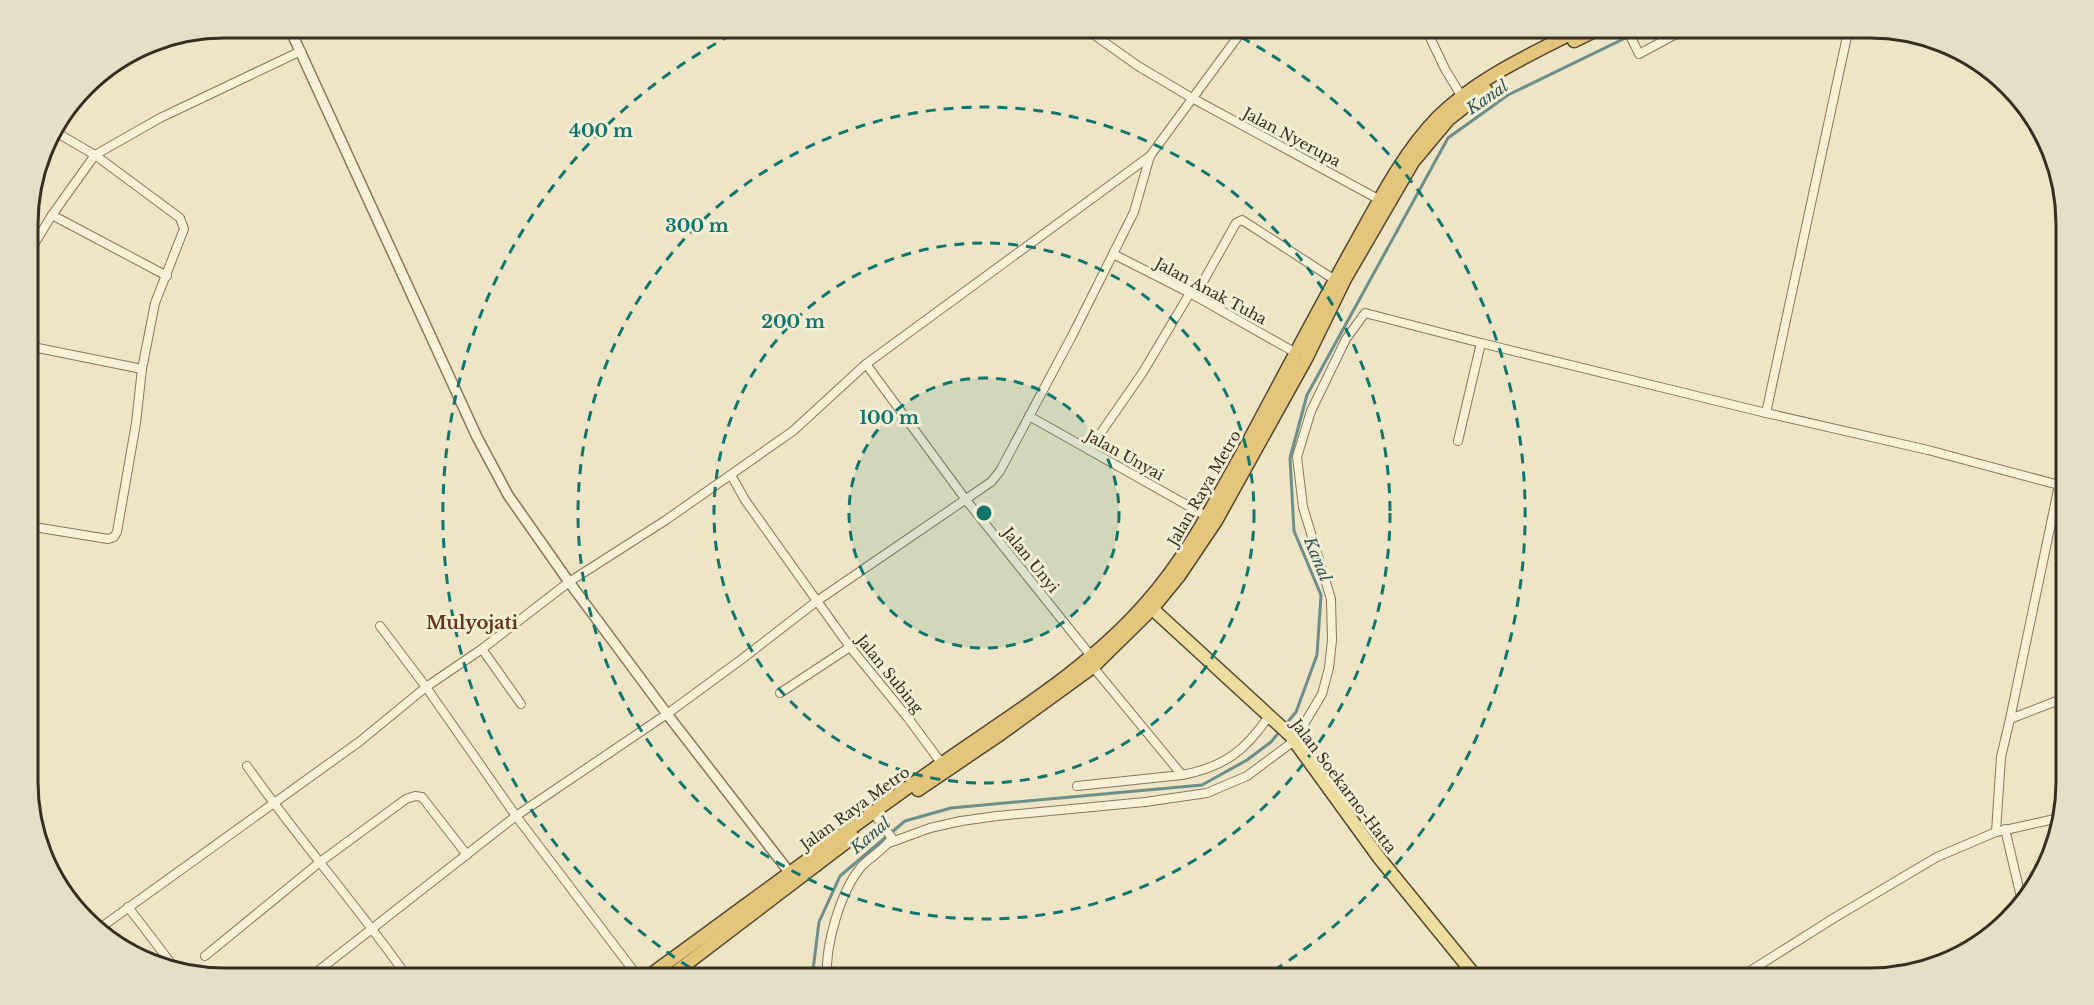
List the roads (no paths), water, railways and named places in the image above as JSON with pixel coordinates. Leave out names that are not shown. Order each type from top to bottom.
[{"type":"highway","name":"Jalan Raya Metro","points":[[1149,606],[1208,517],[1402,160],[1441,114],[1462,97],[1497,74],[1564,38]]},
{"type":"highway","points":[[681,968],[793,878],[1002,733],[1092,662],[1149,606],[1199,550],[1307,357],[1345,279],[1419,155],[1449,119],[1500,79],[1580,38]]},
{"type":"highway","name":"Jalan Raya Metro","points":[[661,968],[793,878],[942,764],[1092,662]]},
{"type":"main road","name":"Jalan Soekarno-Hatta","points":[[1149,606],[1292,738],[1380,859],[1468,967]]},
{"type":"street","points":[[294,38],[477,437],[508,495],[667,714],[793,878]]},
{"type":"street","name":"Jalan Nyerupa","points":[[1099,38],[1138,66],[1192,98],[1380,200]]},
{"type":"street","points":[[104,924],[359,742],[426,687],[569,582],[666,520],[793,431],[866,364],[1150,156],[1237,38]]},
{"type":"street","points":[[1430,38],[1462,97]]},
{"type":"street","points":[[1631,38],[1639,54],[1669,38]]},
{"type":"street","points":[[1766,413],[1847,38]]},
{"type":"street","points":[[38,232],[95,155],[160,118],[301,51]]},
{"type":"street","points":[[38,528],[103,539],[116,535],[136,423],[142,369],[155,303],[184,235],[184,225],[180,218],[95,155],[60,135]]},
{"type":"street","points":[[322,968],[516,816],[667,714],[742,660],[816,601],[966,500],[996,477],[1073,334],[1134,212],[1150,156]]},
{"type":"street","points":[[52,215],[166,276]]},
{"type":"street","points":[[1089,450],[1143,372],[1236,223],[1242,220],[1335,280]]},
{"type":"street","name":"Jalan Anak Tuha","points":[[1113,254],[1296,353]]},
{"type":"street","points":[[826,968],[829,940],[844,899],[861,868],[890,839],[961,821],[1145,802],[1207,793],[1247,776],[1292,738],[1322,694],[1329,668],[1332,640],[1331,599],[1303,507],[1297,457],[1311,411],[1346,339],[1365,313],[1481,344],[1928,450],[2056,484]]},
{"type":"street","points":[[1458,441],[1481,344]]},
{"type":"street","points":[[38,348],[142,369]]},
{"type":"street","name":"Jalan Unyi","points":[[866,364],[966,500],[1182,776]]},
{"type":"street","name":"Jalan Unyai","points":[[1029,416],[1208,517]]},
{"type":"street","name":"Jalan Subing","points":[[731,475],[745,500],[816,601],[942,764]]},
{"type":"street","points":[[1996,832],[2001,757],[2056,504]]},
{"type":"street","points":[[380,626],[426,687],[516,816],[631,968]]},
{"type":"street","points":[[780,693],[850,646]]},
{"type":"street","points":[[482,648],[521,704]]},
{"type":"street","points":[[2010,719],[2056,701]]},
{"type":"street","points":[[1077,786],[1182,776],[1212,768],[1251,742],[1272,718]]},
{"type":"street","points":[[247,766],[273,803],[373,928],[401,968]]},
{"type":"street","points":[[205,956],[320,862],[406,799],[415,796],[422,797],[467,855]]},
{"type":"street","points":[[1756,967],[1937,857],[1996,832],[2053,819]]},
{"type":"street","points":[[879,820],[890,839]]},
{"type":"street","points":[[2005,830],[2020,892]]},
{"type":"street","points":[[128,907],[167,958]]},
{"type":"waterway","name":"Kanal","points":[[1285,725],[1296,712],[1317,655],[1321,595],[1294,531],[1290,458],[1307,395],[1448,138],[1508,95],[1625,38]]},
{"type":"waterway","name":"Kanal","points":[[813,968],[819,922],[840,876],[905,821],[951,808],[1202,785],[1247,760],[1271,742],[1281,730]]},
{"type":"district","name":"Mulyojati","points":[[472,623]]}]
